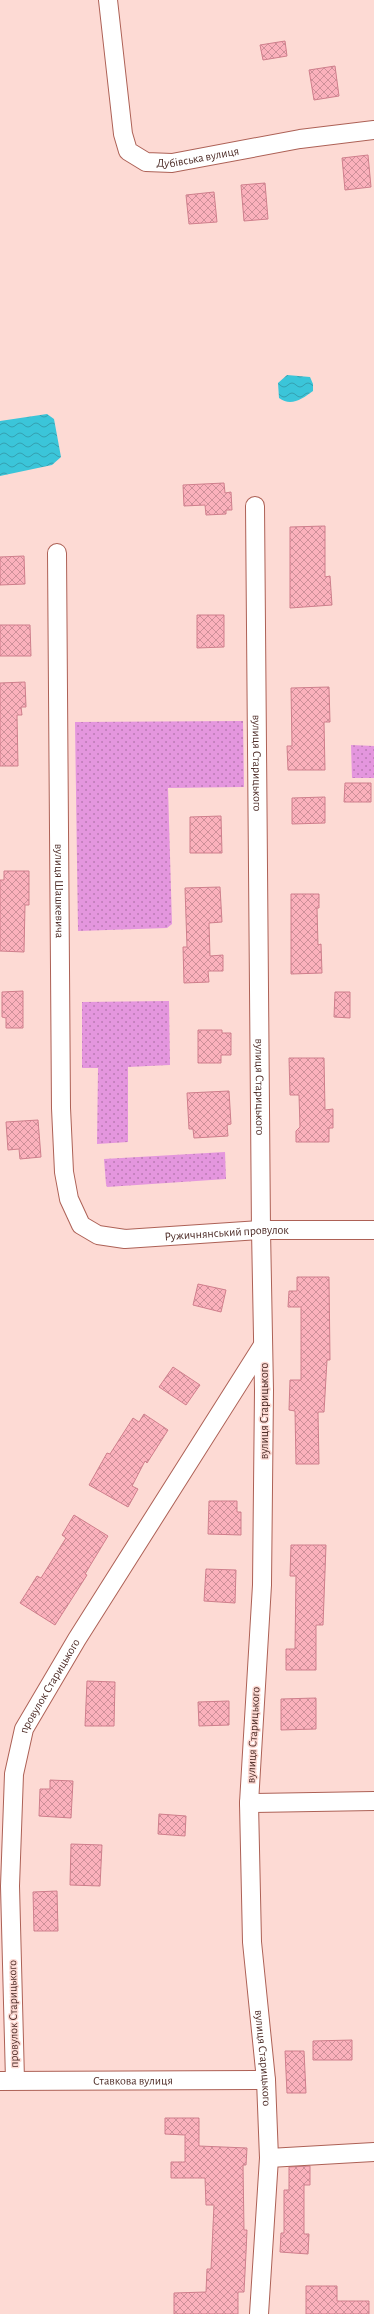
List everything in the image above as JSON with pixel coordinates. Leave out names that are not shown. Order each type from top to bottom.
[{"type":"street","name":"Дубівська вулиця","points":[[108,0],[123,134],[128,151],[146,162],[172,164],[258,146],[374,130]]},
{"type":"street","name":"вулиця Старицького","points":[[255,506],[261,1230],[264,1390],[262,1585],[249,1803],[252,1942],[266,2080],[269,2158],[259,2314]]},
{"type":"street","name":"вулиця Шашкевича","points":[[57,553],[61,1108],[64,1172],[69,1200],[81,1225]]},
{"type":"street","name":"Ружичнянський провулок","points":[[81,1225],[98,1235],[125,1238],[261,1230],[374,1230]]},
{"type":"street","name":"провулок Старицького","points":[[7,2081],[10,1886],[14,1774],[24,1729],[77,1639],[263,1345]]},
{"type":"street","points":[[237,1386],[249,1383],[264,1390]]},
{"type":"street","points":[[249,1803],[374,1801]]},
{"type":"street","name":"Ставкова вулиця","points":[[7,2081],[266,2080]]},
{"type":"street","points":[[269,2158],[374,2152]]},
{"type":"shaded area","points":[[243,721],[244,787],[168,788],[172,924],[167,928],[78,931],[75,722]]},
{"type":"shaded area","points":[[351,745],[374,746],[374,778],[352,778]]},
{"type":"shaded area","points":[[169,1001],[170,1065],[128,1067],[128,1142],[97,1144],[98,1068],[82,1068],[82,1002]]},
{"type":"shaded area","points":[[225,1152],[226,1179],[107,1187],[106,1184],[104,1159]]},
{"type":"water","points":[[287,375],[310,377],[313,384],[313,391],[296,401],[283,401],[279,398],[278,383]]},
{"type":"water","points":[[47,414],[54,419],[61,457],[52,465],[0,476],[0,421]]},
{"type":"building","points":[[285,41],[287,56],[263,60],[260,45]]},
{"type":"building","points":[[335,66],[339,96],[314,100],[309,70]]},
{"type":"building","points":[[368,155],[371,187],[345,190],[342,158]]},
{"type":"building","points":[[265,183],[268,219],[244,221],[241,185]]},
{"type":"building","points":[[214,192],[217,222],[189,224],[186,195]]},
{"type":"building","points":[[224,483],[225,493],[231,492],[232,510],[226,510],[226,514],[206,515],[205,505],[184,506],[183,485]]},
{"type":"building","points":[[325,526],[325,577],[330,576],[332,605],[290,608],[290,527]]},
{"type":"building","points":[[24,556],[25,584],[0,585],[0,557]]},
{"type":"building","points":[[197,615],[224,615],[224,647],[197,648]]},
{"type":"building","points":[[0,625],[30,625],[31,656],[0,656]]},
{"type":"building","points":[[25,682],[26,707],[21,707],[22,715],[17,715],[18,766],[0,766],[0,683]]},
{"type":"building","points":[[329,687],[330,722],[324,722],[325,770],[288,770],[287,746],[292,746],[291,688]]},
{"type":"building","points":[[345,783],[371,783],[371,802],[344,802]]},
{"type":"building","points":[[325,797],[325,823],[292,824],[292,798]]},
{"type":"building","points":[[221,816],[222,853],[190,853],[190,817]]},
{"type":"building","points":[[4,871],[29,871],[29,905],[25,905],[24,952],[0,951],[0,880],[4,880]]},
{"type":"building","points":[[220,887],[222,922],[209,923],[210,956],[223,955],[223,971],[208,971],[209,982],[184,983],[183,947],[187,947],[185,888]]},
{"type":"building","points":[[291,894],[319,894],[319,908],[317,908],[318,945],[321,944],[322,973],[291,974]]},
{"type":"building","points":[[23,991],[23,1028],[6,1028],[6,1018],[2,1017],[2,992]]},
{"type":"building","points":[[335,992],[350,992],[350,1018],[334,1017]]},
{"type":"building","points":[[198,1030],[222,1030],[222,1033],[231,1033],[231,1055],[221,1055],[221,1063],[198,1063]]},
{"type":"building","points":[[289,1058],[324,1058],[325,1110],[333,1109],[333,1128],[329,1128],[329,1142],[296,1142],[296,1131],[300,1127],[299,1095],[290,1095]]},
{"type":"building","points":[[229,1091],[231,1124],[227,1125],[228,1136],[194,1138],[193,1129],[189,1129],[187,1093]]},
{"type":"building","points":[[38,1120],[41,1157],[20,1159],[19,1149],[8,1150],[6,1122]]},
{"type":"building","points":[[297,1277],[329,1277],[330,1360],[327,1360],[324,1412],[318,1412],[319,1464],[296,1464],[295,1411],[289,1410],[290,1380],[301,1380],[301,1307],[288,1307],[289,1291],[297,1291]]},
{"type":"building","points":[[198,1284],[226,1290],[221,1312],[193,1305]]},
{"type":"building","points":[[173,1367],[200,1385],[186,1405],[159,1387]]},
{"type":"building","points":[[144,1414],[168,1430],[147,1463],[145,1461],[132,1486],[138,1489],[128,1507],[89,1485],[107,1453],[110,1454],[133,1418],[139,1422]]},
{"type":"building","points":[[209,1501],[237,1501],[237,1512],[241,1512],[241,1535],[208,1534]]},
{"type":"building","points":[[74,1515],[108,1536],[85,1574],[87,1575],[55,1625],[20,1603],[37,1576],[41,1578],[66,1538],[62,1535]]},
{"type":"building","points":[[291,1545],[326,1545],[323,1625],[316,1625],[316,1670],[286,1670],[286,1649],[295,1649],[296,1576],[290,1576]]},
{"type":"building","points":[[206,1569],[236,1570],[235,1603],[204,1601]]},
{"type":"building","points":[[87,1681],[115,1682],[114,1726],[85,1726]]},
{"type":"building","points":[[316,1698],[316,1729],[281,1730],[281,1699]]},
{"type":"building","points":[[229,1701],[229,1725],[199,1726],[198,1702]]},
{"type":"building","points":[[50,1780],[73,1781],[71,1818],[39,1816],[40,1789],[50,1789]]},
{"type":"building","points":[[159,1814],[186,1816],[185,1836],[158,1834]]},
{"type":"building","points":[[71,1844],[102,1845],[100,1886],[70,1885]]},
{"type":"building","points":[[57,1891],[58,1931],[34,1931],[33,1892]]},
{"type":"building","points":[[352,2040],[352,2060],[313,2060],[313,2041]]},
{"type":"building","points":[[285,2051],[304,2051],[306,2093],[287,2093]]},
{"type":"building","points":[[165,2118],[199,2118],[199,2146],[247,2148],[246,2165],[243,2165],[244,2230],[247,2230],[244,2292],[238,2292],[238,2314],[174,2314],[174,2293],[206,2292],[207,2269],[211,2269],[214,2205],[206,2205],[205,2178],[171,2178],[171,2162],[185,2162],[185,2135],[165,2134]]},
{"type":"building","points":[[310,2166],[310,2185],[304,2185],[304,2234],[309,2234],[308,2254],[280,2252],[281,2233],[284,2233],[284,2190],[289,2190],[289,2167]]},
{"type":"building","points":[[306,2286],[337,2286],[337,2301],[369,2301],[369,2314],[306,2314]]}]
